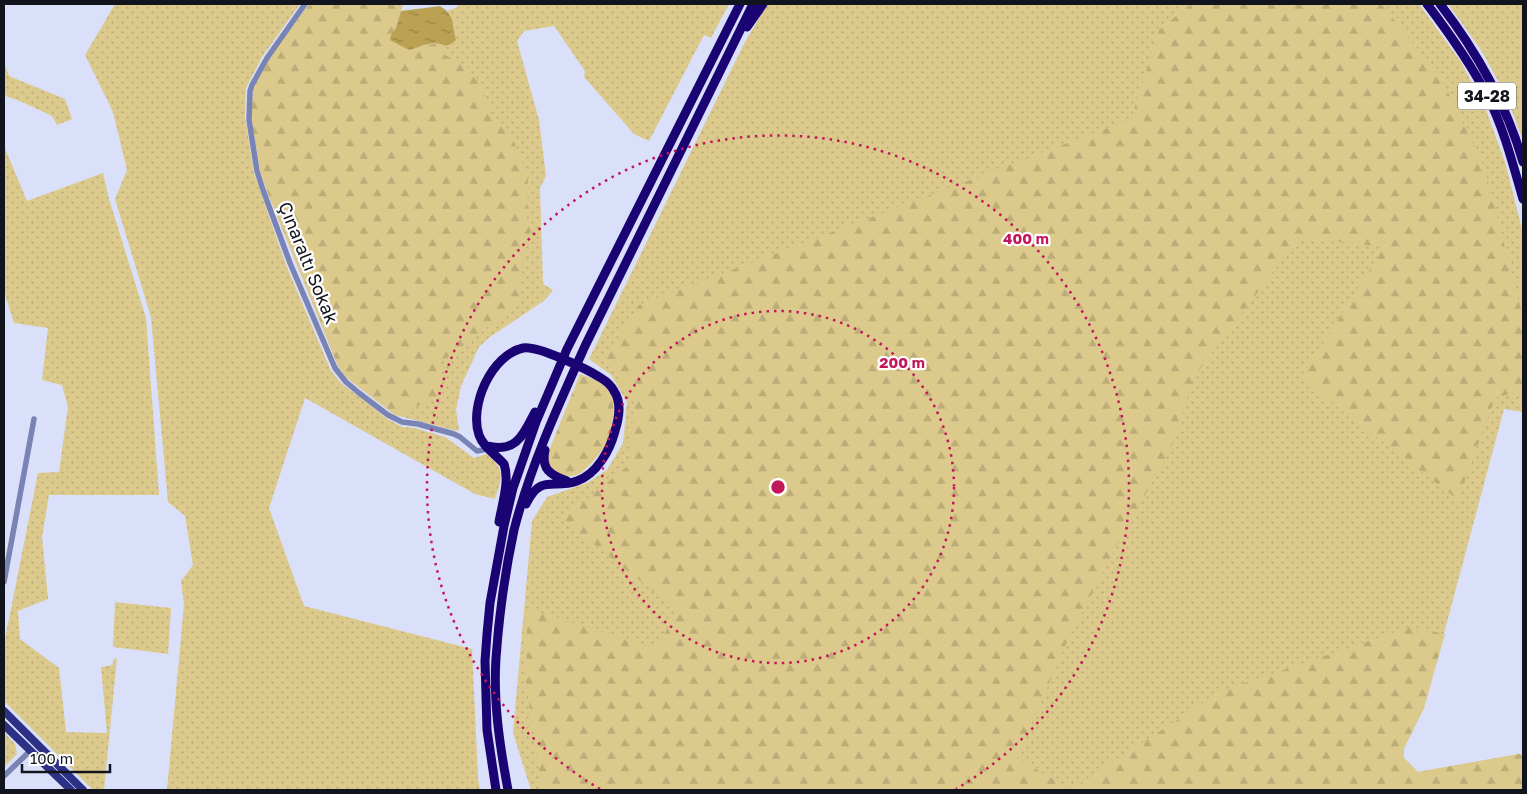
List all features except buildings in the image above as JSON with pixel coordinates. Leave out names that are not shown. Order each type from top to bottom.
[{"type":"highway","points":[[724,33],[733,4]]},
{"type":"highway","points":[[487,446],[506,448],[520,439],[740,4]]},
{"type":"highway","points":[[508,790],[500,744],[496,659],[503,596],[515,530],[532,474],[559,404],[589,337],[753,4]]},
{"type":"highway","points":[[719,71],[763,4]]},
{"type":"highway","name":"34-28","points":[[1427,4],[1451,35],[1488,97],[1509,150],[1523,199]]},
{"type":"highway","name":"34-28","points":[[1440,4],[1459,29],[1494,86],[1516,137],[1523,162]]},
{"type":"highway","points":[[496,790],[486,730],[485,661],[497,534],[506,474],[504,464],[482,442],[478,433],[476,416],[479,400],[489,376],[504,359],[518,350],[530,348],[543,352],[606,381],[615,391],[618,402],[618,418],[612,442],[601,460],[587,475],[579,480],[544,484],[536,490],[530,497],[515,530]]},
{"type":"highway","points":[[490,603],[513,488],[536,422],[566,350]]},
{"type":"highway","points":[[559,404],[545,450],[544,463],[552,474],[570,482]]},
{"type":"main road","points":[[4,711],[83,790]]},
{"type":"main road","points":[[4,725],[72,790]]},
{"type":"street","name":"Çınaraltı Sokak","points":[[305,4],[267,58],[252,85],[250,98],[249,120],[257,171],[290,263],[335,368],[346,382],[395,419],[454,434],[477,451],[483,450],[487,446]]},
{"type":"street","points":[[4,582],[34,419]]},
{"type":"street","points":[[4,776],[30,751]]},
{"type":"green space","points":[[115,4],[300,4],[262,57],[246,88],[245,117],[254,173],[286,265],[331,371],[341,383],[389,420],[403,427],[415,428],[445,437],[474,458],[486,454],[497,464],[501,479],[495,499],[475,494],[305,398],[269,508],[304,606],[472,649],[480,790],[167,790],[184,604],[181,581],[193,565],[185,516],[168,502],[151,317],[115,199],[127,170],[113,112],[85,55]]},
{"type":"green space","points":[[309,4],[403,4],[396,28],[409,49],[432,43],[445,46],[452,43],[456,39],[452,19],[447,11],[458,7],[457,4],[729,4],[711,38],[704,35],[649,141],[634,134],[584,77],[585,71],[554,26],[524,31],[517,41],[539,120],[546,176],[540,188],[543,284],[553,290],[545,300],[490,337],[479,347],[461,386],[456,410],[459,429],[457,431],[395,415],[347,378],[338,366],[267,191],[260,170],[270,57]]},
{"type":"green space","points":[[313,4],[402,4],[396,28],[391,35],[409,49],[440,43],[445,46],[445,55],[467,67],[481,86],[491,113],[511,135],[528,174],[527,218],[531,231],[525,250],[518,290],[522,301],[509,313],[440,362],[445,389],[437,400],[421,404],[405,413],[395,415],[347,378],[338,366],[260,170],[251,118],[253,89],[270,57],[308,6]]},
{"type":"green space","points":[[768,4],[1419,4],[1461,62],[1486,110],[1505,162],[1522,229],[1523,412],[1504,409],[1424,708],[1404,748],[1404,758],[1418,772],[1519,754],[1523,755],[1523,790],[531,790],[513,733],[532,521],[547,497],[587,483],[607,470],[623,443],[627,402],[611,375],[589,359],[744,44],[761,12]]},
{"type":"green space","points":[[1191,4],[1381,4],[1440,76],[1484,166],[1523,317],[1523,390],[1495,398],[1458,500],[1301,378],[1384,247],[1299,237],[1194,377],[1171,449],[1121,537],[1064,648],[1017,759],[1072,789],[1221,691],[1410,627],[1445,634],[1424,708],[1404,748],[1404,758],[1418,772],[1519,754],[1523,755],[1523,790],[542,790],[526,683],[527,609],[656,648],[678,611],[562,519],[629,465],[634,403],[606,357],[639,305],[1131,119],[1159,30]]},
{"type":"green space","points":[[1448,4],[1523,5],[1523,141],[1507,97],[1481,50]]},
{"type":"green space","points":[[4,62],[9,76],[65,99],[72,119],[57,125],[52,116],[6,96],[4,93]]},
{"type":"green space","points":[[4,146],[27,201],[103,173],[109,199],[146,318],[159,495],[49,495],[42,537],[48,599],[18,611],[20,639],[59,668],[66,732],[107,733],[101,667],[113,665],[113,660],[117,658],[104,790],[93,790],[4,701],[4,644],[38,473],[59,472],[68,407],[62,385],[42,380],[48,328],[14,323],[4,291]]},
{"type":"green space","points":[[580,374],[602,384],[611,395],[613,412],[610,434],[597,457],[581,473],[561,476],[551,466],[548,460],[548,453]]},
{"type":"green space","points":[[115,602],[171,608],[168,654],[113,647]]},
{"type":"green space","points":[[4,732],[15,744],[17,754],[4,767]]},
{"type":"water","points":[[440,6],[447,11],[452,19],[456,40],[451,44],[445,46],[432,43],[409,50],[390,40],[401,11]]}]
